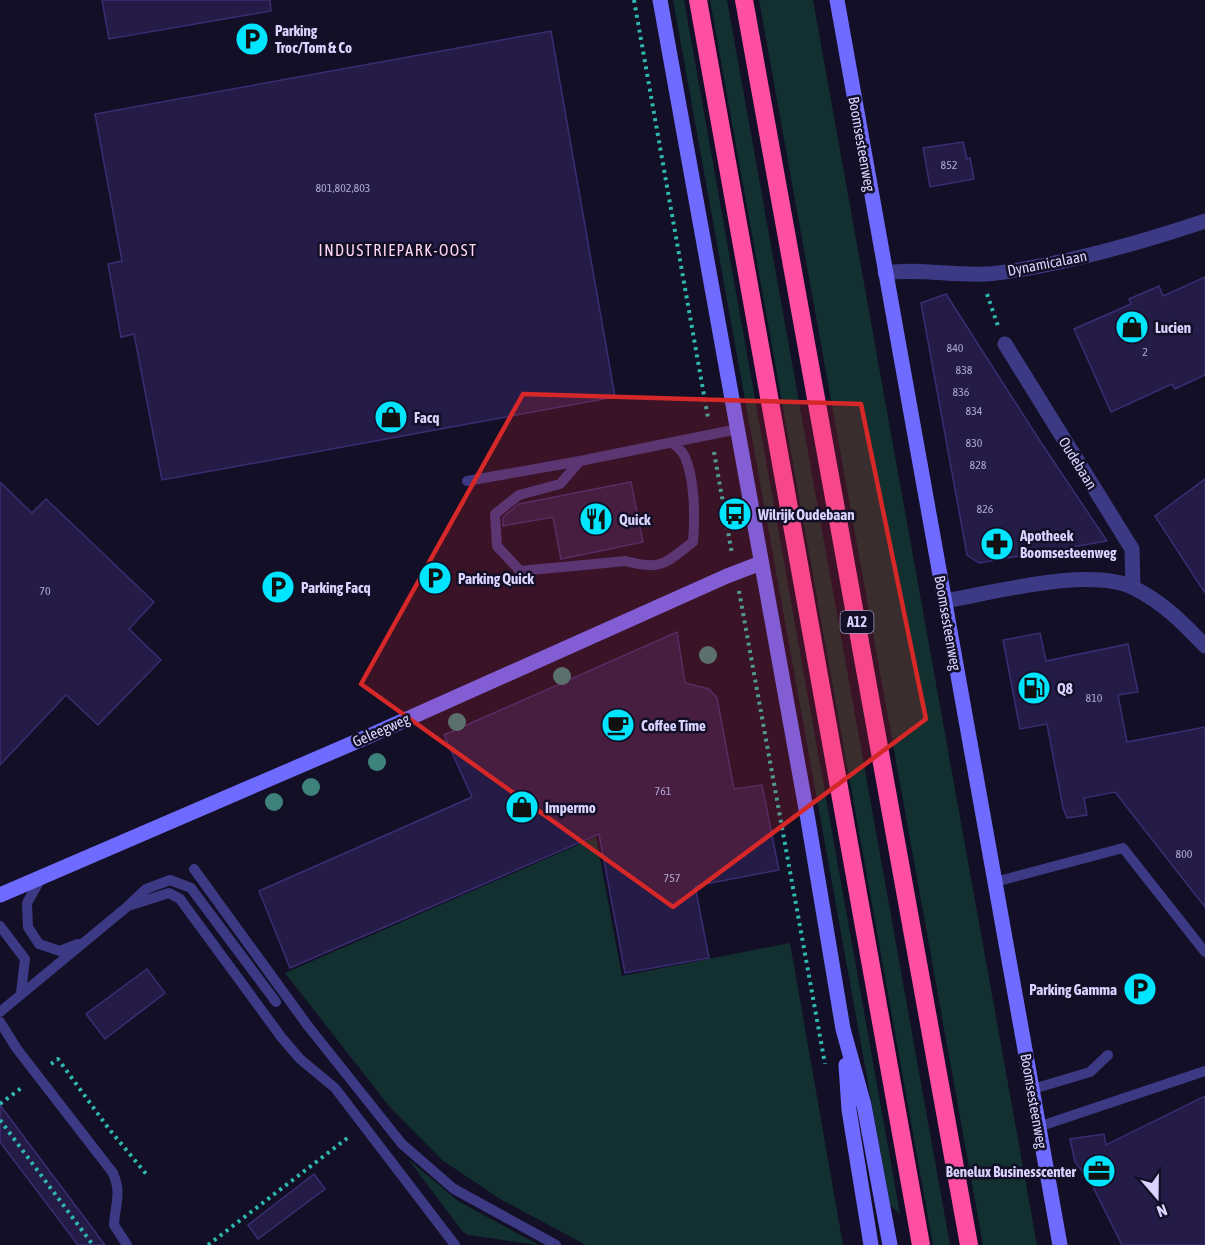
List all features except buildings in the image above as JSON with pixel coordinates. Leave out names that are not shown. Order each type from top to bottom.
[{"type":"highway","points":[[698,0],[921,1245]]},
{"type":"highway","name":"A12","points":[[744,0],[969,1245]]},
{"type":"main road","points":[[660,0],[843,1029],[864,1105],[890,1245]]},
{"type":"main road","name":"Boomsesteenweg","points":[[837,0],[1060,1245]]},
{"type":"main road","name":"Geleegweg","points":[[0,895],[367,737],[761,563]]},
{"type":"main road","points":[[843,1029],[849,1110],[871,1245]]},
{"type":"street","name":"Dynamicalaan","points":[[885,273],[906,270],[926,273],[986,274],[1030,268],[1125,247],[1205,221]]},
{"type":"street","name":"Oudebaan","points":[[1005,344],[1132,549],[1133,587]]},
{"type":"street","points":[[944,601],[1085,579],[1133,587],[1172,612],[1205,646]]},
{"type":"lane","points":[[467,481],[738,429]]},
{"type":"lane","points":[[580,461],[560,484],[519,495],[495,514],[497,546],[520,571],[626,561],[642,565],[661,565],[693,542],[695,515],[690,480],[685,456],[673,443]]},
{"type":"lane","points":[[995,882],[1123,848],[1205,952]]},
{"type":"lane","points":[[194,869],[308,1026],[402,1144],[454,1190],[556,1245]]},
{"type":"lane","points":[[41,878],[27,903],[28,927],[39,944],[60,951],[84,942]]},
{"type":"lane","points":[[0,1012],[146,889],[170,880],[191,888],[276,1002]]},
{"type":"lane","points":[[128,906],[169,893],[180,899],[291,1050],[336,1088],[455,1245]]},
{"type":"lane","points":[[0,926],[25,959],[21,993]]},
{"type":"lane","points":[[0,1022],[17,1049],[113,1173],[118,1184],[119,1196],[114,1225],[127,1245]]},
{"type":"lane","points":[[1033,1089],[1090,1072],[1108,1055]]},
{"type":"lane","points":[[1038,1126],[1205,1071]]},
{"type":"path","points":[[634,0],[826,1070]]},
{"type":"path","points":[[986,274],[987,294],[1005,344]]},
{"type":"path","points":[[0,1120],[93,1245]]},
{"type":"path","points":[[208,1245],[364,1125]]},
{"type":"highlighted area","points":[[523,394],[861,404],[926,719],[673,907],[361,684]]},
{"type":"green space","points":[[673,0],[684,0],[900,1214],[890,1205]]},
{"type":"green space","points":[[710,0],[727,0],[950,1245],[933,1245]]},
{"type":"green space","points":[[759,0],[813,0],[1037,1245],[983,1245]]},
{"type":"green space","points":[[596,837],[622,976],[790,943],[843,1245],[586,1245],[500,1199],[442,1160],[389,1106],[285,973]]},
{"type":"green space","points":[[408,1159],[458,1201],[539,1245],[468,1235],[463,1232]]},
{"type":"place","name":"Parking Troc/Tom & Co","points":[[252,39]]},
{"type":"place","name":"Lucien","points":[[1132,327]]},
{"type":"place","name":"Facq","points":[[391,417]]},
{"type":"place","name":"Wilrijk Oudebaan","points":[[735,514]]},
{"type":"place","name":"Quick","points":[[596,519]]},
{"type":"place","name":"Apotheek Boomsesteenweg","points":[[997,544]]},
{"type":"place","name":"Parking Quick","points":[[435,578]]},
{"type":"place","name":"Parking Facq","points":[[278,587]]},
{"type":"place","name":"Q8","points":[[1034,688]]},
{"type":"place","name":"Coffee Time","points":[[618,725]]},
{"type":"place","name":"Impermo","points":[[522,807]]},
{"type":"place","name":"Parking Gamma","points":[[1140,989]]},
{"type":"place","name":"Benelux Businesscenter","points":[[1099,1171]]},
{"type":"district","name":"INDUSTRIEPARK-OOST","points":[[398,250]]}]
